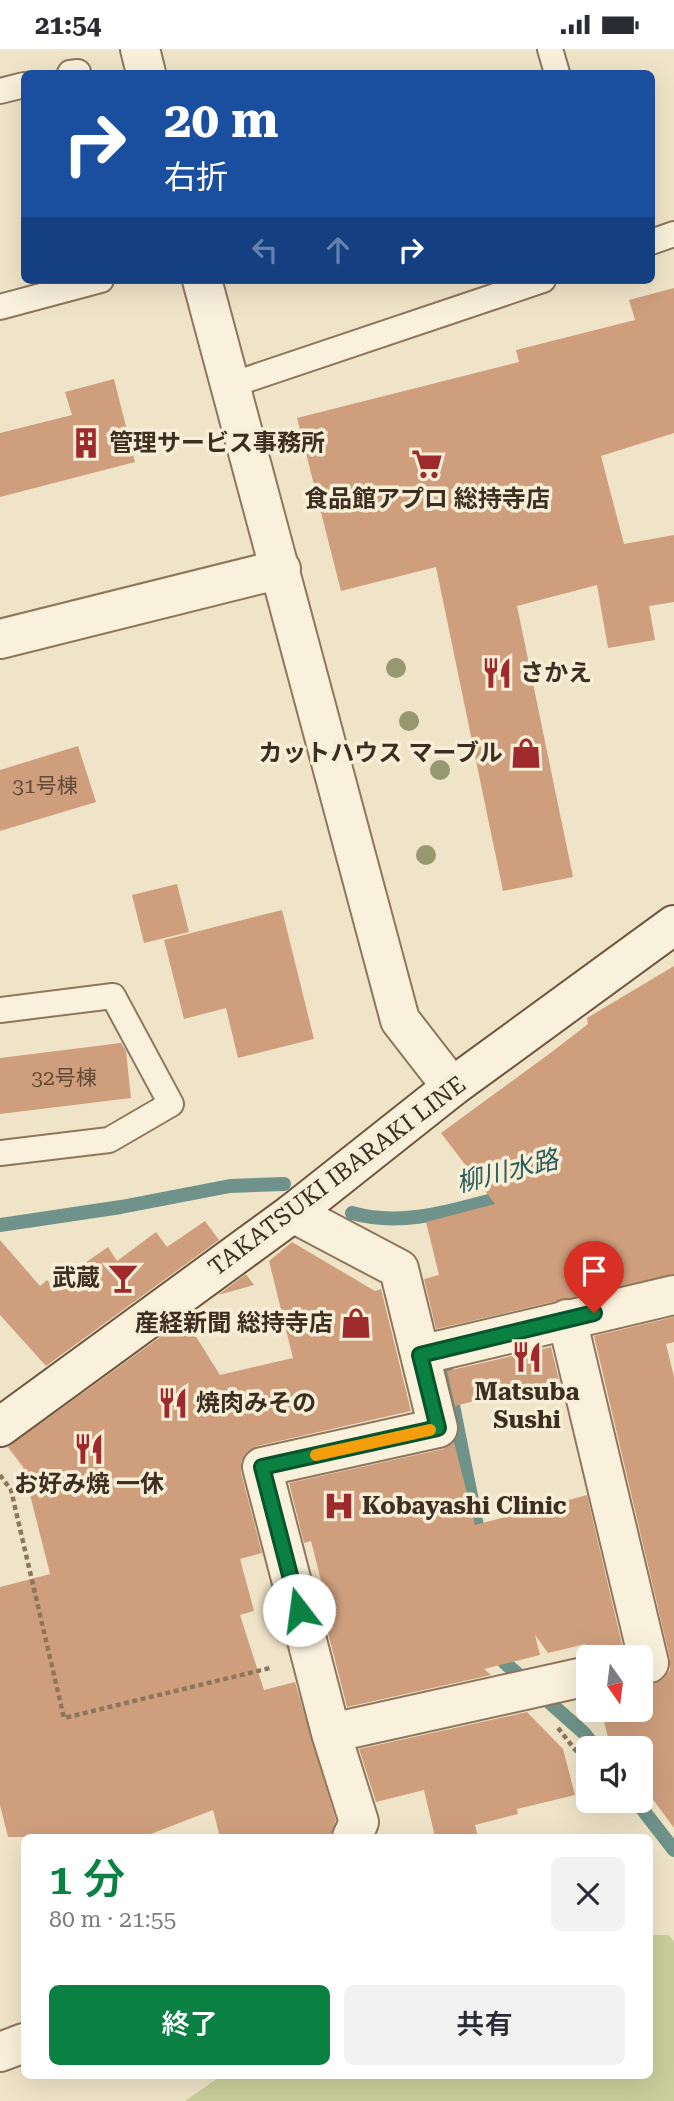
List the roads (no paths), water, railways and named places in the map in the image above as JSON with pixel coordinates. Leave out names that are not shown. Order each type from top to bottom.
[{"type":"street","points":[[140,49],[145,70]]},
{"type":"street","points":[[203,284],[400,1020],[452,1087]]},
{"type":"street","points":[[0,639],[281,569]]},
{"type":"street","name":"TAKATSUKI IBARAKI LINE","points":[[0,1427],[293,1213],[452,1087],[674,925]]},
{"type":"street","points":[[293,1213],[399,1269],[438,1428],[262,1467],[331,1733],[359,1822],[353,1834]]},
{"type":"street","points":[[420,1355],[674,1295]]},
{"type":"street","points":[[567,1319],[654,1661]]},
{"type":"street","points":[[331,1733],[576,1679]]},
{"type":"street","points":[[0,2052],[21,2044]]},
{"type":"lane","points":[[550,49],[556,70]]},
{"type":"lane","points":[[0,91],[21,86]]},
{"type":"lane","points":[[655,241],[674,234]]},
{"type":"lane","points":[[0,307],[86,284]]},
{"type":"lane","points":[[231,385],[531,284]]},
{"type":"lane","points":[[0,1010],[113,996],[171,1104],[109,1140],[0,1153]]},
{"type":"waterway","name":"柳川水路","points":[[0,1225],[121,1207],[230,1186],[284,1184]]},
{"type":"waterway","name":"柳川水路","points":[[352,1213],[391,1219],[411,1218],[508,1196]]},
{"type":"waterway","points":[[445,1365],[480,1541]]},
{"type":"waterway","points":[[501,1646],[504,1662],[586,1736]]},
{"type":"waterway","points":[[645,1813],[674,1850]]},
{"type":"place","name":"管理サービス事務所","points":[[86,443]]},
{"type":"place","name":"食品館アプロ 総持寺店","points":[[427,464]]},
{"type":"place","name":"さかえ","points":[[497,673]]},
{"type":"place","name":"カットハウス マーブル","points":[[526,753]]},
{"type":"place","name":"武蔵","points":[[123,1278]]},
{"type":"place","name":"産経新聞 総持寺店","points":[[356,1323]]},
{"type":"place","name":"Matsuba Sushi","points":[[527,1357]]},
{"type":"place","name":"焼肉みその","points":[[173,1403]]},
{"type":"place","name":"お好み焼 一休","points":[[89,1449]]},
{"type":"place","name":"Kobayashi Clinic","points":[[339,1506]]}]
